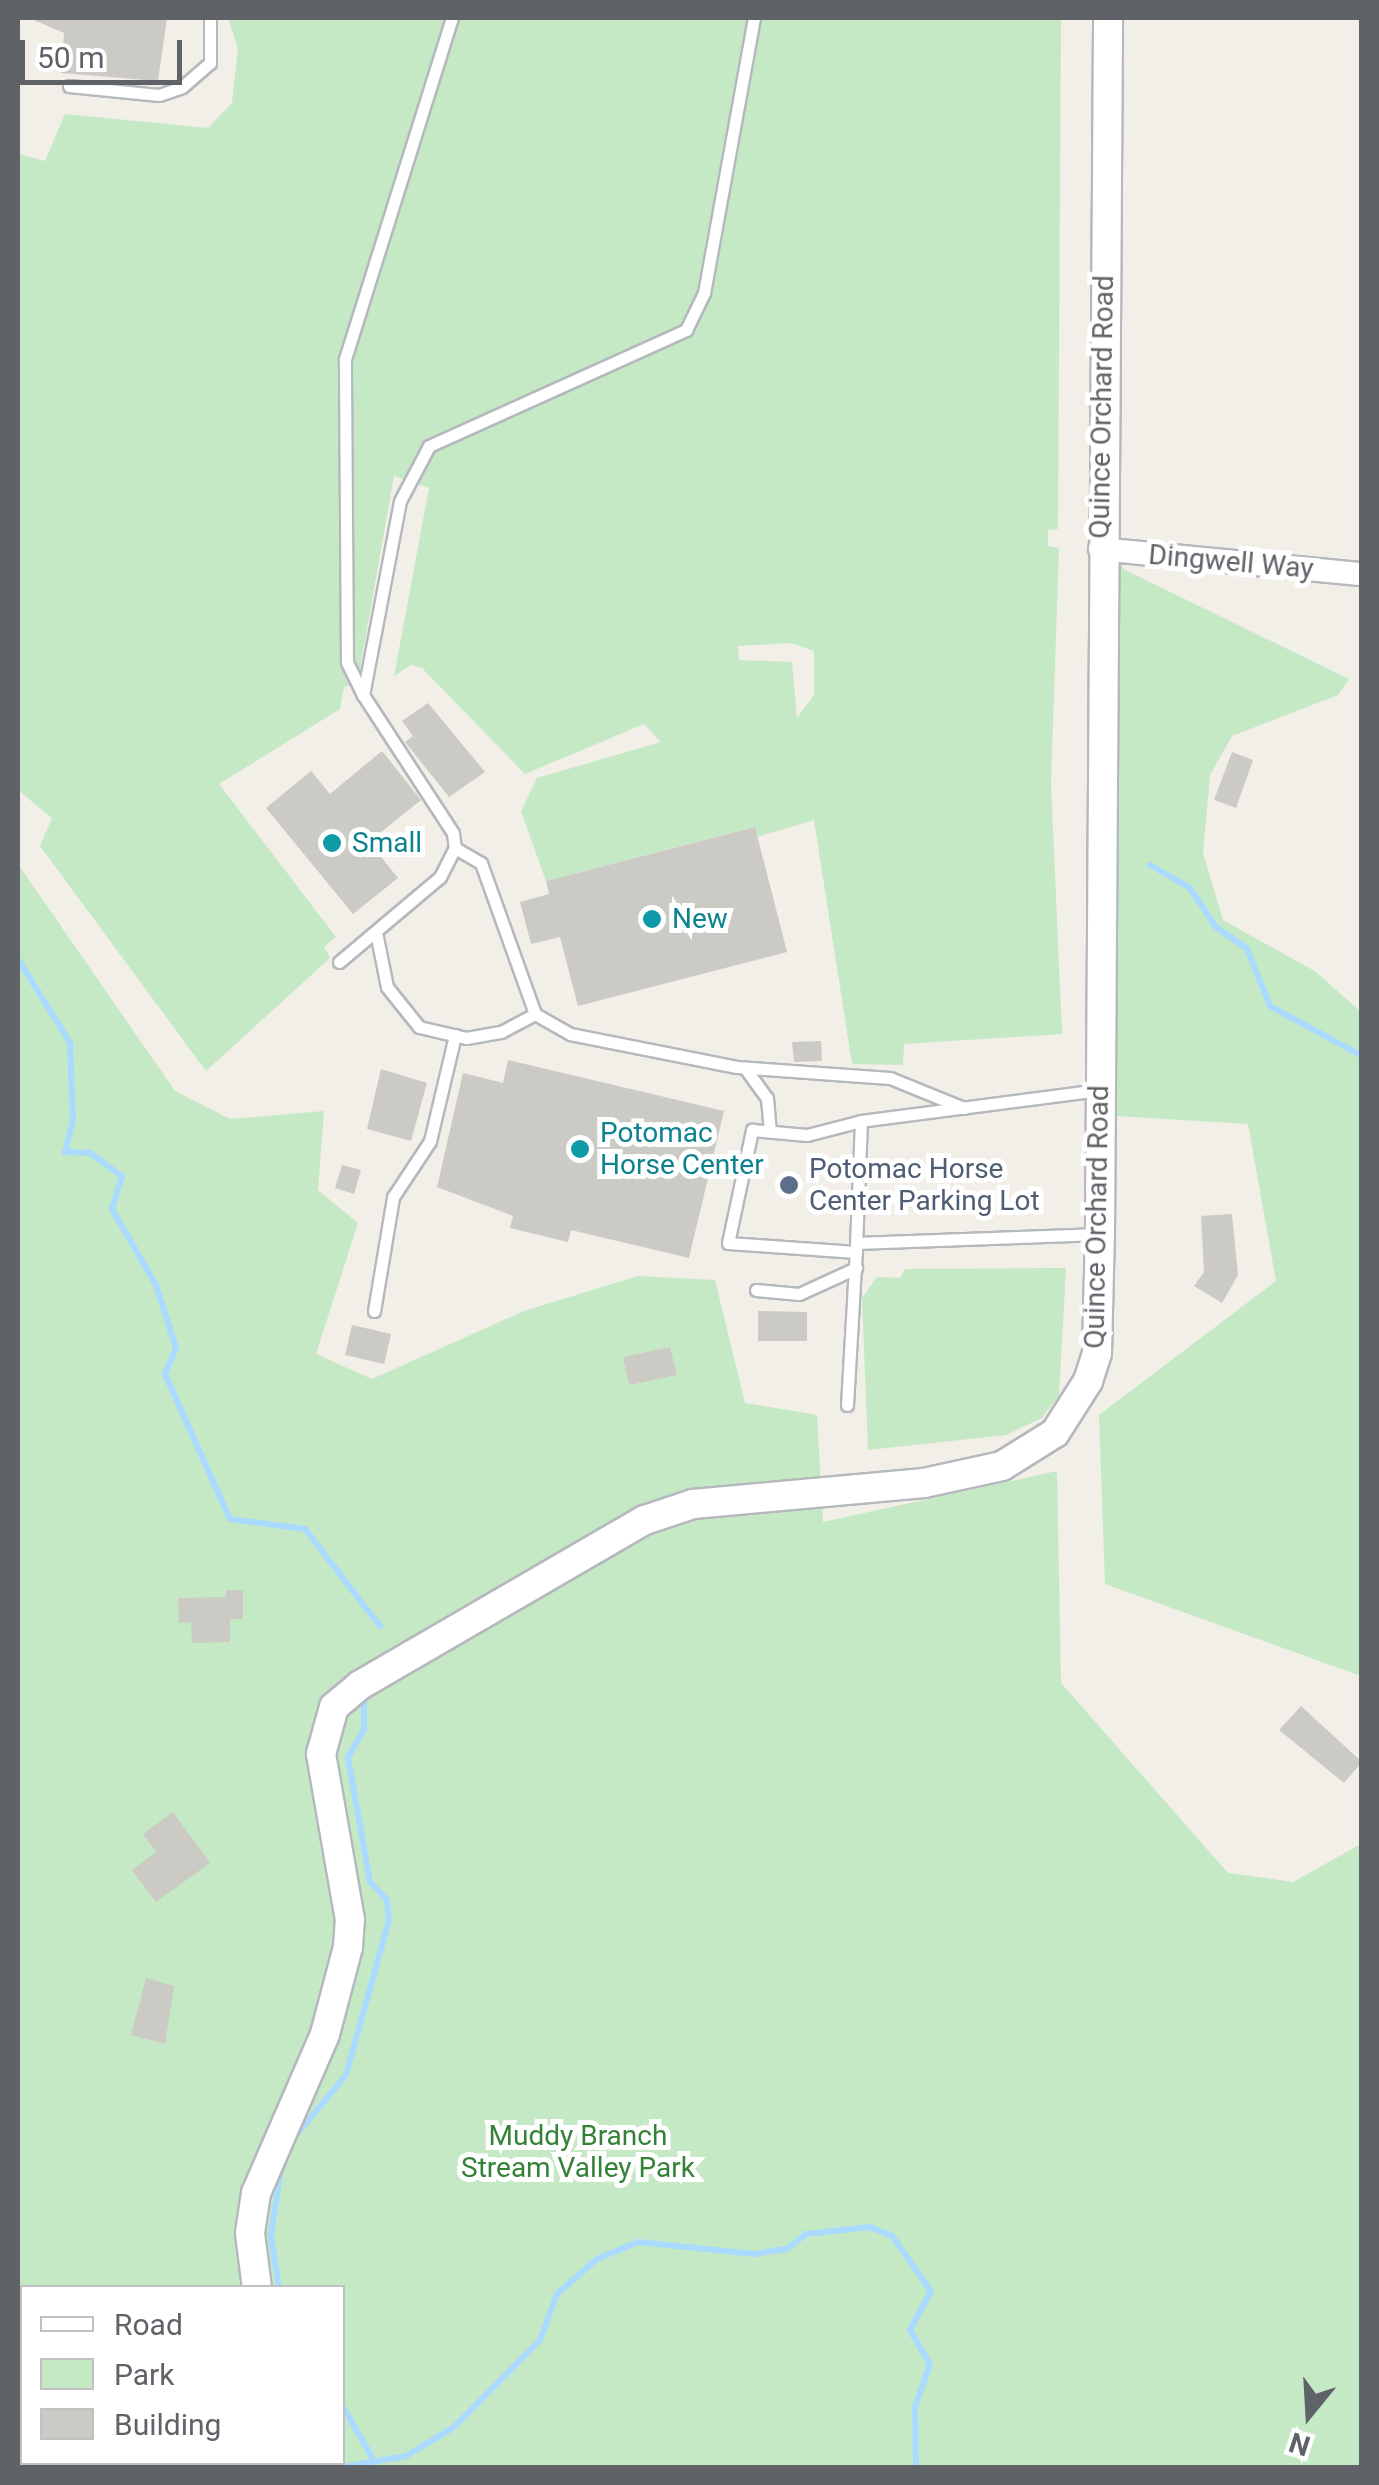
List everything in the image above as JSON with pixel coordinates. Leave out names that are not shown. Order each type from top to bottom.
[{"type":"street","name":"Quince Orchard Road","points":[[257,2285],[250,2233],[256,2193],[325,2034],[348,1947],[350,1920],[321,1754],[334,1708],[360,1685],[644,1520],[693,1504],[924,1484],[1002,1466],[1055,1432],[1088,1381],[1097,1353],[1100,1234],[1100,549],[1108,18]]},
{"type":"street","name":"Dingwell Way","points":[[1100,549],[1362,574]]},
{"type":"lane","points":[[69,86],[159,95],[182,87],[210,63],[210,18]]},
{"type":"lane","points":[[339,962],[440,878],[454,848],[453,833],[363,695],[347,662],[344,359],[402,157],[452,18]]},
{"type":"lane","points":[[363,695],[400,501],[429,446],[686,330],[704,293],[754,18]]},
{"type":"lane","points":[[454,848],[480,864],[535,1014],[570,1034],[744,1068],[890,1078],[964,1108]]},
{"type":"lane","points":[[376,932],[398,1000],[418,1027],[455,1035],[501,1032],[535,1014]]},
{"type":"lane","points":[[374,1312],[392,1197],[430,1141],[455,1035]]},
{"type":"lane","points":[[744,1068],[767,1098],[770,1132]]},
{"type":"lane","points":[[1100,1090],[861,1121],[807,1135],[752,1130],[728,1243],[856,1248],[1100,1234]]},
{"type":"lane","points":[[847,1404],[861,1121]]},
{"type":"lane","points":[[756,1290],[799,1294],[856,1268]]},
{"type":"green space","points":[[228,18],[1061,18],[1058,529],[1048,530],[1048,546],[1059,548],[1051,783],[1062,1034],[904,1044],[903,1065],[852,1064],[814,820],[757,837],[754,827],[546,881],[521,811],[537,778],[661,742],[644,724],[525,774],[422,668],[411,665],[394,676],[429,488],[394,476],[358,680],[344,687],[340,709],[219,784],[336,937],[324,947],[330,958],[206,1071],[40,846],[52,818],[18,790],[18,154],[45,161],[65,114],[208,128],[232,103],[238,48]],"holes":[[[791,643],[814,651],[814,695],[797,718],[792,662],[739,660],[738,646]]]},
{"type":"green space","points":[[1101,540],[1125,570],[1349,679],[1338,695],[1232,736],[1210,775],[1203,853],[1223,920],[1316,972],[1361,1012],[1361,1676],[1105,1584],[1099,1415],[1276,1281],[1248,1124],[1100,1115]]},
{"type":"green space","name":"Muddy Branch Stream Valley Park","points":[[18,864],[175,1091],[230,1119],[324,1111],[318,1190],[358,1223],[316,1354],[372,1379],[524,1311],[638,1276],[715,1280],[745,1403],[817,1415],[823,1522],[1057,1471],[1061,1683],[1228,1873],[1293,1882],[1361,1844],[1361,2467],[18,2467]]},
{"type":"green space","points":[[1066,1268],[1059,1395],[1042,1418],[1006,1435],[868,1450],[862,1298],[877,1277],[900,1278],[905,1269]]},
{"type":"building","points":[[29,18],[167,18],[158,81],[61,73],[64,33]]},
{"type":"building","points":[[428,703],[485,772],[449,797],[405,742],[413,736],[402,721]]},
{"type":"building","name":"Small","points":[[382,751],[421,800],[369,842],[398,878],[353,914],[266,808],[311,771],[330,794]]},
{"type":"building","points":[[1232,752],[1253,760],[1236,808],[1214,800]]},
{"type":"building","name":"New","points":[[755,827],[787,952],[578,1006],[560,937],[531,944],[520,902],[549,894],[546,881]]},
{"type":"building","points":[[821,1041],[822,1061],[794,1062],[792,1042]]},
{"type":"building","name":"Potomac Horse Center","points":[[508,1060],[724,1111],[689,1258],[571,1230],[568,1242],[510,1228],[513,1216],[437,1187],[463,1073],[503,1083]]},
{"type":"building","points":[[381,1069],[427,1083],[411,1141],[367,1129]]},
{"type":"building","points":[[342,1165],[361,1170],[354,1194],[335,1188]]},
{"type":"building","points":[[1232,1214],[1238,1275],[1222,1303],[1194,1286],[1204,1272],[1201,1216]]},
{"type":"building","points":[[758,1311],[807,1312],[807,1341],[758,1341]]},
{"type":"building","points":[[352,1325],[391,1334],[384,1364],[345,1355]]},
{"type":"building","points":[[670,1347],[677,1375],[629,1385],[623,1357]]},
{"type":"building","points":[[226,1590],[243,1590],[243,1619],[230,1619],[230,1642],[192,1643],[191,1622],[179,1623],[178,1598],[226,1597]]},
{"type":"building","points":[[1301,1706],[1362,1762],[1344,1783],[1279,1730]]},
{"type":"building","points":[[173,1812],[210,1863],[156,1902],[132,1870],[156,1852],[143,1834]]},
{"type":"building","points":[[146,1978],[174,1986],[165,2044],[131,2035]]},
{"type":"waterway","points":[[1150,865],[1190,888],[1216,927],[1247,949],[1270,1006],[1362,1056]]},
{"type":"waterway","points":[[18,959],[70,1043],[73,1121],[65,1152],[90,1153],[122,1176],[112,1209],[156,1285],[176,1348],[165,1374],[230,1519],[305,1529],[380,1626]]},
{"type":"waterway","points":[[1362,1092],[1362,1107]]},
{"type":"waterway","points":[[293,2139],[346,2075],[389,1920],[387,1900],[370,1882],[348,1757],[364,1729],[364,1699]]},
{"type":"waterway","points":[[279,2285],[271,2235],[282,2163]]},
{"type":"waterway","points":[[338,2468],[406,2456],[454,2427],[540,2340],[557,2294],[597,2259],[638,2242],[754,2254],[787,2249],[806,2234],[870,2227],[892,2236],[931,2291],[910,2330],[930,2364],[915,2407],[916,2468]]},
{"type":"waterway","points":[[345,2410],[373,2459]]},
{"type":"place","name":"Small","points":[[332,843]]},
{"type":"place","name":"New","points":[[652,919]]},
{"type":"place","name":"Potomac Horse Center","points":[[580,1149]]},
{"type":"place","name":"Potomac Horse Center Parking Lot","points":[[789,1185]]}]
